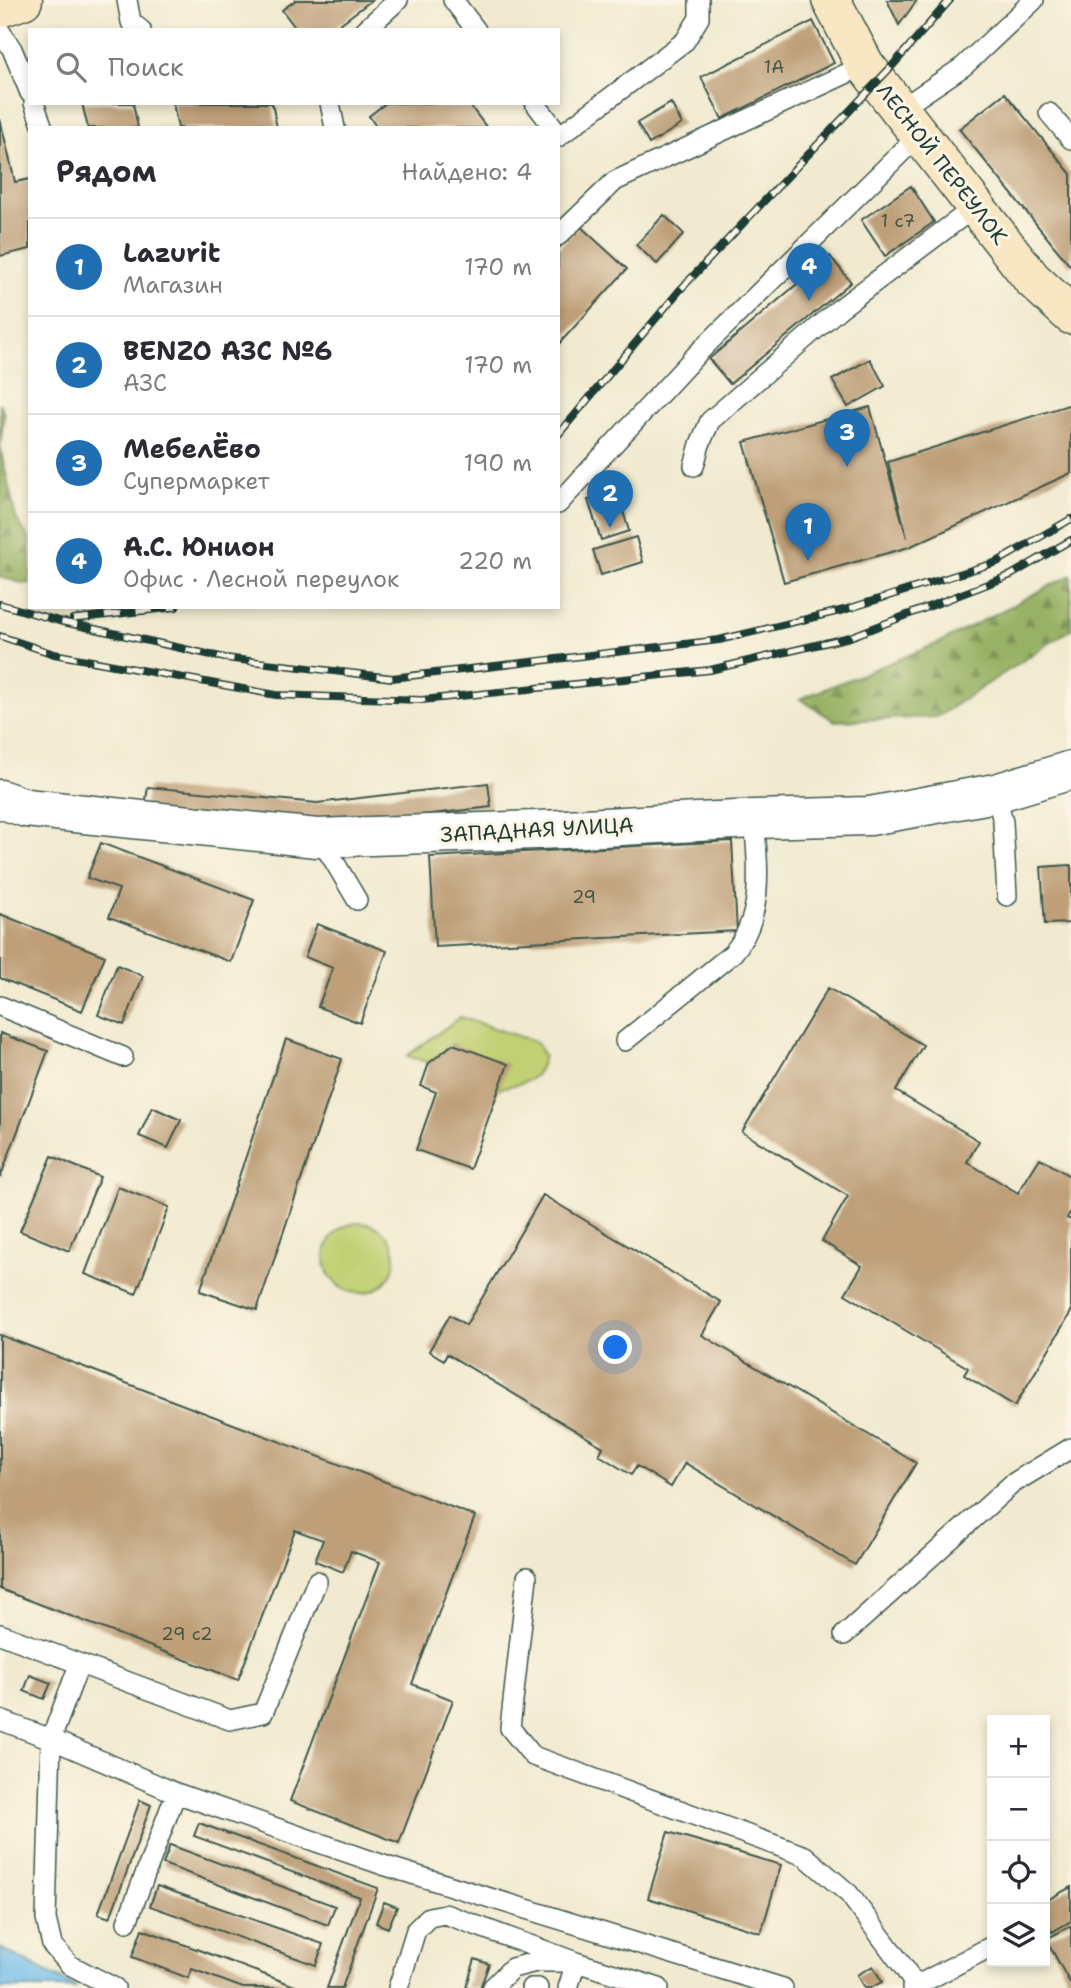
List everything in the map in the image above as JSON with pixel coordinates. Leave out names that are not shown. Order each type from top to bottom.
[{"type":"main road","points":[[0,8],[23,0]]},
{"type":"main road","name":"ЛЕСНОЙ ПЕРЕУЛОК","points":[[831,0],[864,65],[1032,279],[1071,315]]},
{"type":"street","name":"ЗАПАДНАЯ УЛИЦА","points":[[0,799],[26,808],[317,838],[870,816],[996,793],[1071,770]]},
{"type":"lane","points":[[127,0],[131,22],[138,28]]},
{"type":"lane","points":[[367,28],[398,0]]},
{"type":"lane","points":[[453,0],[475,28]]},
{"type":"lane","points":[[560,132],[685,41],[699,18],[699,0]]},
{"type":"lane","points":[[560,502],[909,123],[1034,0]]},
{"type":"lane","points":[[0,31],[12,49],[28,88]]},
{"type":"lane","points":[[560,234],[615,181],[864,65]]},
{"type":"lane","points":[[35,105],[42,126]]},
{"type":"lane","points":[[330,105],[335,126]]},
{"type":"lane","points":[[537,105],[553,126]]},
{"type":"lane","points":[[1049,113],[1071,139]]},
{"type":"lane","points":[[694,466],[710,421],[839,309],[975,207]]},
{"type":"lane","points":[[996,793],[1003,822],[1007,896]]},
{"type":"lane","points":[[625,1041],[733,953],[745,940],[755,911],[758,862],[754,819]]},
{"type":"lane","points":[[317,838],[357,900]]},
{"type":"lane","points":[[0,1006],[123,1057]]},
{"type":"lane","points":[[844,1635],[1012,1483],[1071,1448]]},
{"type":"lane","points":[[527,1577],[510,1728],[533,1756],[804,1856],[849,1894],[905,1969],[913,1987],[987,1949]]},
{"type":"lane","points":[[0,1634],[230,1720],[263,1713],[317,1581]]},
{"type":"lane","points":[[79,1665],[51,1740],[46,1919],[52,1945],[70,1965],[115,1988]]},
{"type":"lane","points":[[0,1720],[176,1793],[386,1866],[783,1988]]},
{"type":"lane","points":[[127,1922],[176,1793]]},
{"type":"lane","points":[[398,1988],[416,1930],[429,1917],[445,1914],[576,1962],[660,1988]]},
{"type":"lane","points":[[492,1988],[512,1968],[536,1962],[576,1962]]},
{"type":"lane","points":[[568,1988],[576,1962]]},
{"type":"lane","points":[[531,1988],[538,1988]]},
{"type":"green space","points":[[0,403],[4,414],[0,447]]},
{"type":"green space","points":[[0,447],[16,518],[28,537],[28,584],[0,577]]},
{"type":"green space","points":[[1071,575],[1071,629],[937,717],[835,721],[800,699],[939,643]]},
{"type":"green space","points":[[460,1017],[536,1042],[544,1056],[538,1072],[523,1083],[499,1088],[453,1044],[429,1063],[407,1056]]},
{"type":"green space","points":[[360,1223],[385,1233],[395,1258],[385,1283],[360,1293],[335,1283],[325,1258],[335,1233]]},
{"type":"water","points":[[0,1948],[77,1988],[0,1988]]},
{"type":"building","points":[[296,0],[372,0],[335,28],[296,28],[282,10]]},
{"type":"building","points":[[887,0],[917,0],[899,25]]},
{"type":"building","points":[[813,21],[834,63],[722,119],[701,77]]},
{"type":"building","points":[[1005,93],[1071,174],[1071,267],[959,129]]},
{"type":"building","points":[[671,103],[682,124],[649,144],[637,123]]},
{"type":"building","points":[[82,105],[133,105],[138,126],[88,126]]},
{"type":"building","points":[[173,105],[272,105],[277,126],[178,126]]},
{"type":"building","points":[[383,105],[470,105],[485,126],[376,126],[369,116]]},
{"type":"building","points":[[0,119],[15,182],[28,179],[28,249],[0,256]]},
{"type":"building","points":[[911,186],[934,222],[885,256],[861,220]]},
{"type":"building","points":[[664,215],[684,234],[657,264],[636,245]]},
{"type":"building","points":[[579,225],[627,269],[560,343],[560,247]]},
{"type":"building","points":[[830,256],[851,282],[730,384],[709,359]]},
{"type":"building","points":[[870,359],[885,386],[848,407],[832,380]]},
{"type":"building","points":[[1071,404],[1071,473],[909,547],[784,582],[744,442],[870,407],[907,538],[888,462]]},
{"type":"building","points":[[617,491],[629,531],[601,540],[588,500]]},
{"type":"building","points":[[636,537],[643,562],[601,575],[593,550]]},
{"type":"building","points":[[488,783],[491,807],[312,828],[144,812],[148,787],[317,803]]},
{"type":"building","points":[[732,841],[737,931],[435,947],[430,857]]},
{"type":"building","points":[[101,843],[254,900],[231,962],[109,917],[119,889],[87,878]]},
{"type":"building","points":[[1071,865],[1071,923],[1045,924],[1041,867]]},
{"type":"building","points":[[0,914],[105,956],[82,1011],[0,978]]},
{"type":"building","points":[[317,924],[387,951],[360,1023],[318,1007],[333,968],[305,957]]},
{"type":"building","points":[[117,965],[143,976],[124,1025],[98,1015]]},
{"type":"building","points":[[828,988],[923,1045],[896,1091],[979,1141],[967,1162],[1018,1193],[1040,1158],[1071,1177],[1071,1211],[1067,1218],[1071,1220],[1071,1312],[1015,1406],[964,1375],[968,1368],[845,1294],[862,1266],[822,1241],[848,1196],[742,1132]]},
{"type":"building","points":[[0,1033],[48,1051],[0,1178]]},
{"type":"building","points":[[286,1039],[342,1059],[257,1310],[200,1291]]},
{"type":"building","points":[[453,1044],[508,1064],[470,1169],[416,1150],[436,1092],[421,1086],[429,1063]]},
{"type":"building","points":[[152,1107],[181,1120],[168,1148],[139,1136]]},
{"type":"building","points":[[52,1156],[100,1177],[69,1251],[20,1231]]},
{"type":"building","points":[[118,1187],[169,1207],[136,1294],[85,1274]]},
{"type":"building","points":[[543,1195],[721,1302],[702,1335],[916,1463],[855,1565],[685,1463],[671,1487],[637,1466],[631,1475],[599,1455],[603,1447],[447,1354],[444,1360],[429,1351],[450,1315],[466,1325]]},
{"type":"building","points":[[0,1335],[475,1516],[412,1684],[453,1700],[399,1843],[290,1801],[380,1562],[351,1551],[343,1572],[315,1561],[323,1540],[295,1530],[238,1680],[0,1589]]},
{"type":"building","points":[[30,1675],[51,1683],[44,1699],[24,1691]]},
{"type":"building","points":[[140,1800],[151,1805],[110,1918],[98,1914]]},
{"type":"building","points":[[199,1823],[378,1888],[342,1988],[327,1988],[360,1897],[194,1836]]},
{"type":"building","points":[[668,1832],[781,1865],[761,1933],[648,1898]]},
{"type":"building","points":[[170,1845],[335,1906],[328,1925],[163,1864]]},
{"type":"building","points":[[157,1886],[323,1944],[316,1965],[150,1906]]},
{"type":"building","points":[[1071,1887],[1071,1921],[1052,1932],[1050,1928],[1050,1898]]},
{"type":"building","points":[[384,1902],[397,1907],[388,1928],[376,1923]]},
{"type":"building","points":[[1071,1926],[1071,1985],[1050,1946],[1050,1937]]},
{"type":"building","points":[[142,1929],[300,1988],[243,1988],[192,1969],[188,1978],[132,1957]]},
{"type":"building","points":[[475,1959],[489,1964],[480,1988],[466,1988]]},
{"type":"building","points":[[873,1966],[882,1982],[864,1988],[857,1975]]},
{"type":"railway","points":[[560,433],[679,291],[893,65],[950,0]]},
{"type":"railway","points":[[0,604],[59,621],[225,658],[392,678],[719,640],[844,610],[997,562],[1071,519]]},
{"type":"railway","points":[[0,636],[54,654],[276,695],[422,700],[710,670],[850,637],[1011,575],[1071,540]]},
{"type":"railway","points":[[73,619],[159,609]]},
{"type":"place","name":"А.С. Юнион","points":[[809,301]]},
{"type":"place","name":"МебелЁво","points":[[847,467]]},
{"type":"place","name":"BENZO АЗС №6","points":[[610,528]]},
{"type":"place","name":"Lazurit","points":[[808,561]]}]
